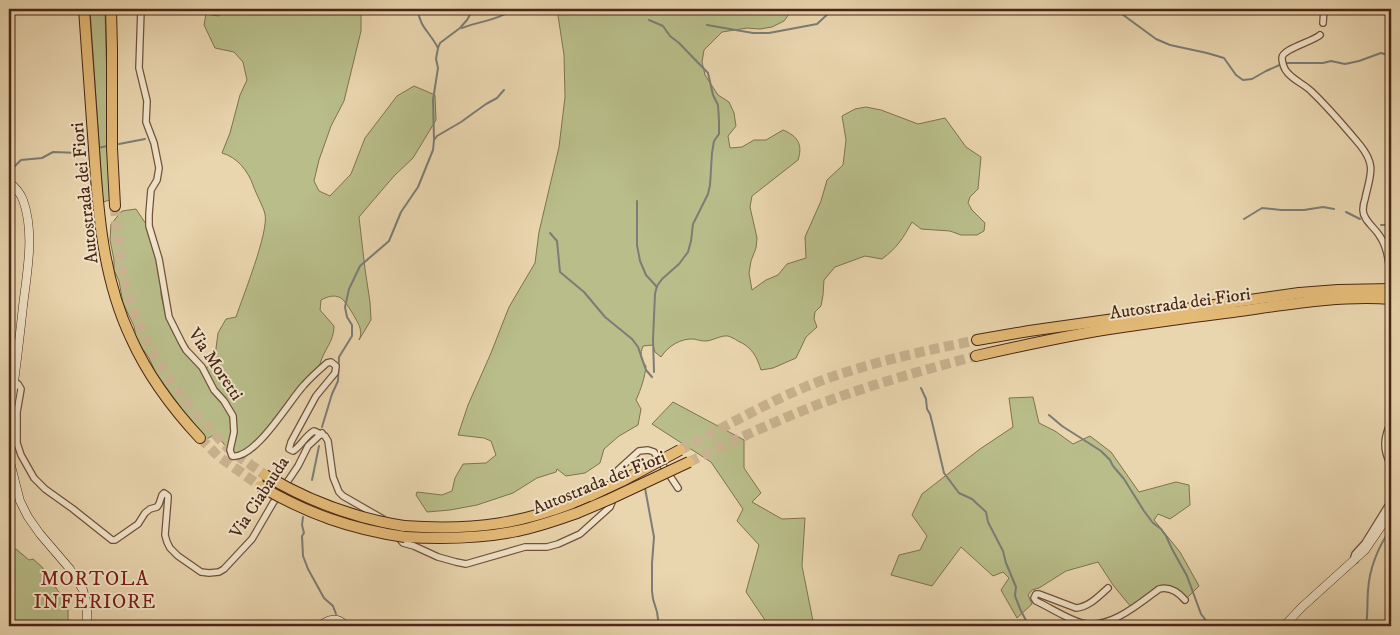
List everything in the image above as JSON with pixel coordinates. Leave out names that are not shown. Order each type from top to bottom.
[{"type":"highway","name":"Autostrada dei Fiori","points":[[84,9],[96,195],[105,256],[112,286],[130,337],[154,382],[171,406],[200,438]]},
{"type":"highway","name":"Autostrada dei Fiori","points":[[111,9],[112,148],[115,206]]},
{"type":"highway","name":"Autostrada dei Fiori","points":[[976,356],[1100,331],[1329,290],[1391,289]]},
{"type":"highway","name":"Autostrada dei Fiori","points":[[977,340],[1218,309],[1356,299],[1391,299]]},
{"type":"highway","name":"Autostrada dei Fiori","points":[[265,475],[294,492],[404,532],[490,526],[528,518],[590,496],[680,450]]},
{"type":"highway","name":"Autostrada dei Fiori","points":[[260,486],[300,508],[360,529],[455,538],[497,535],[533,527],[577,513],[689,462]]},
{"type":"main road","points":[[9,182],[20,194],[26,210],[29,252],[15,382],[9,416]]},
{"type":"main road","points":[[9,458],[20,501],[28,517],[83,590],[87,605],[87,626]]},
{"type":"main road","points":[[1288,624],[1313,596],[1355,560],[1371,543],[1378,529],[1391,512]]},
{"type":"main road","points":[[320,626],[326,621],[333,620],[340,621],[346,626]]},
{"type":"street","name":"Via Moretti","points":[[140,9],[139,68],[147,101],[146,122],[152,135],[159,168],[157,180],[151,190],[149,226],[159,259],[169,317],[182,343],[202,368],[214,390],[231,411],[234,421],[230,450],[232,456],[241,455],[257,445],[304,385],[326,363],[331,362],[336,366],[335,373],[316,396],[289,449],[293,452],[296,450],[311,432],[317,431],[322,433]]},
{"type":"street","points":[[1323,23],[1324,9]]},
{"type":"street","points":[[1320,35],[1284,52],[1282,58],[1285,69],[1288,74],[1307,87],[1322,102],[1362,147],[1370,159],[1370,176],[1363,211],[1366,219],[1384,243],[1391,279]]},
{"type":"street","name":"Via Ciabauda","points":[[15,382],[21,389],[17,418],[17,443],[23,460],[37,482],[112,540],[115,540],[138,524],[144,513],[157,507],[162,495],[166,494],[168,498],[165,534],[167,542],[178,556],[201,572],[218,572],[224,569],[248,545],[298,466],[308,446],[322,433]]},
{"type":"street","points":[[1391,422],[1384,446],[1391,465]]},
{"type":"street","points":[[322,433],[328,441],[333,477],[339,492],[343,496],[383,519],[403,543],[456,562],[469,563],[525,547],[547,547],[580,534],[610,507],[618,470],[639,451],[648,450],[654,452],[678,488]]},
{"type":"street","points":[[1355,560],[1355,554],[1365,543],[1391,500]]},
{"type":"street","points":[[1108,588],[1089,604],[1081,608],[1076,608],[1040,594],[1036,594],[1034,598],[1036,601],[1075,620],[1089,624],[1099,624],[1128,612],[1159,589],[1174,590],[1185,600]]},
{"type":"green space","points":[[90,9],[105,9],[110,200],[103,202]]},
{"type":"green space","points":[[223,9],[361,9],[361,31],[344,101],[331,126],[314,181],[319,191],[330,196],[351,174],[365,138],[397,96],[414,86],[435,95],[436,120],[413,158],[394,176],[359,217],[371,320],[359,340],[361,333],[359,325],[343,300],[333,296],[321,300],[320,310],[334,326],[334,332],[320,364],[257,442],[237,454],[229,451],[218,436],[212,436],[205,440],[156,373],[136,337],[134,326],[123,303],[119,281],[114,270],[110,240],[111,224],[122,211],[136,209],[148,227],[161,279],[161,295],[165,312],[173,333],[195,363],[205,368],[214,364],[218,333],[226,319],[236,317],[259,249],[265,223],[264,211],[248,175],[237,161],[222,153],[230,133],[240,95],[247,80],[243,62],[234,52],[215,48],[204,25],[206,14],[219,16]]},
{"type":"green space","points":[[557,9],[792,10],[784,21],[772,27],[722,32],[704,50],[702,62],[705,75],[718,95],[729,102],[734,113],[736,126],[728,136],[730,148],[742,147],[754,140],[766,140],[783,130],[796,138],[799,145],[798,160],[752,196],[750,207],[757,238],[749,273],[752,290],[766,280],[778,275],[787,264],[806,258],[805,237],[821,201],[827,180],[843,165],[846,140],[842,116],[855,109],[866,107],[881,110],[918,124],[945,118],[966,147],[981,157],[978,189],[970,197],[968,203],[985,223],[984,231],[977,235],[961,235],[950,231],[921,229],[912,222],[900,242],[882,259],[865,256],[835,267],[824,280],[821,306],[815,312],[814,319],[817,327],[806,337],[796,358],[773,368],[761,370],[756,357],[750,349],[743,343],[728,336],[708,341],[689,339],[680,341],[671,346],[661,357],[655,352],[653,345],[643,346],[641,356],[646,366],[636,400],[641,409],[638,425],[619,436],[604,449],[600,463],[585,473],[566,476],[557,469],[556,472],[537,478],[513,493],[477,505],[427,512],[416,495],[417,492],[442,495],[452,491],[455,478],[463,464],[486,463],[496,455],[491,441],[484,438],[458,435],[468,405],[509,307],[535,263],[539,232],[559,147],[565,97],[564,55]]},
{"type":"green space","points":[[1033,397],[1039,423],[1055,431],[1073,444],[1090,436],[1111,452],[1139,492],[1176,482],[1189,485],[1190,505],[1170,519],[1158,514],[1154,520],[1180,552],[1199,586],[1186,599],[1170,589],[1149,595],[1131,607],[1113,585],[1098,562],[1066,571],[1039,588],[1032,590],[1028,595],[1032,604],[1017,618],[1001,590],[1009,578],[1003,572],[993,576],[961,547],[932,586],[891,575],[899,555],[920,550],[927,536],[912,515],[922,494],[980,449],[1013,427],[1009,398]]},
{"type":"green space","points":[[673,402],[744,440],[744,468],[761,493],[752,502],[782,519],[805,518],[802,566],[814,626],[769,626],[746,592],[759,545],[737,521],[743,509],[711,462],[652,424]]},
{"type":"green space","points":[[9,549],[16,549],[29,560],[33,559],[42,567],[67,601],[68,622],[76,623],[79,626],[9,626]]},
{"type":"waterway","points":[[418,9],[420,20],[438,48]]},
{"type":"waterway","points":[[322,427],[338,381],[339,357],[352,336],[352,325],[347,317],[345,307],[349,289],[360,266],[389,241],[401,212],[418,187],[433,150],[433,100],[438,68],[436,59],[438,48],[440,43],[460,28],[473,9]]},
{"type":"waterway","points":[[462,28],[496,18],[512,9]]},
{"type":"waterway","points":[[707,25],[753,33],[769,33],[817,24],[830,12],[863,9]]},
{"type":"waterway","points":[[1115,9],[1156,39],[1170,45],[1224,58],[1236,75],[1243,80],[1252,79],[1284,63],[1323,63],[1331,61],[1345,64],[1381,53],[1391,56]]},
{"type":"waterway","points":[[649,20],[663,26],[670,36],[708,73],[713,95],[718,105],[719,121],[719,134],[714,141],[712,153],[708,194],[693,224],[688,252],[657,286],[653,339],[654,372]]},
{"type":"waterway","points":[[434,140],[437,136],[497,98],[504,90]]},
{"type":"waterway","points":[[119,144],[145,139]]},
{"type":"waterway","points":[[98,148],[107,146]]},
{"type":"waterway","points":[[9,172],[21,160],[42,158],[53,152],[80,153],[87,151]]},
{"type":"waterway","points":[[637,201],[637,245],[640,261],[646,275],[657,287]]},
{"type":"waterway","points":[[1244,219],[1262,208],[1304,210],[1323,207],[1334,209]]},
{"type":"waterway","points":[[1346,212],[1360,219]]},
{"type":"waterway","points":[[1381,225],[1391,225]]},
{"type":"waterway","points":[[550,233],[557,241],[560,272],[584,292],[605,317],[632,339],[638,347],[646,370],[652,377]]},
{"type":"waterway","points":[[921,388],[926,399],[944,473],[959,493],[972,499],[986,512],[988,522],[1003,551],[1016,587],[1015,596],[1029,626]]},
{"type":"waterway","points":[[1049,415],[1062,426],[1101,451],[1110,460],[1144,511],[1166,536],[1187,576],[1201,614],[1213,626]]},
{"type":"waterway","points":[[312,480],[319,446]]},
{"type":"waterway","points":[[645,488],[654,537],[652,591],[659,626]]},
{"type":"waterway","points":[[303,517],[303,556],[324,598],[333,606],[336,614]]},
{"type":"waterway","points":[[1366,626],[1372,567],[1378,551],[1391,529]]},
{"type":"tunnel","points":[[115,206],[123,274],[135,314],[151,349],[171,381],[194,411],[228,448],[265,475]]},
{"type":"tunnel","points":[[680,450],[773,401],[826,379],[890,359],[977,340]]},
{"type":"tunnel","points":[[689,462],[822,403],[879,383],[976,356]]},
{"type":"tunnel","points":[[200,438],[218,456],[260,486]]},
{"type":"district","name":"MORTOLA INFERIORE","points":[[95,590]]}]
